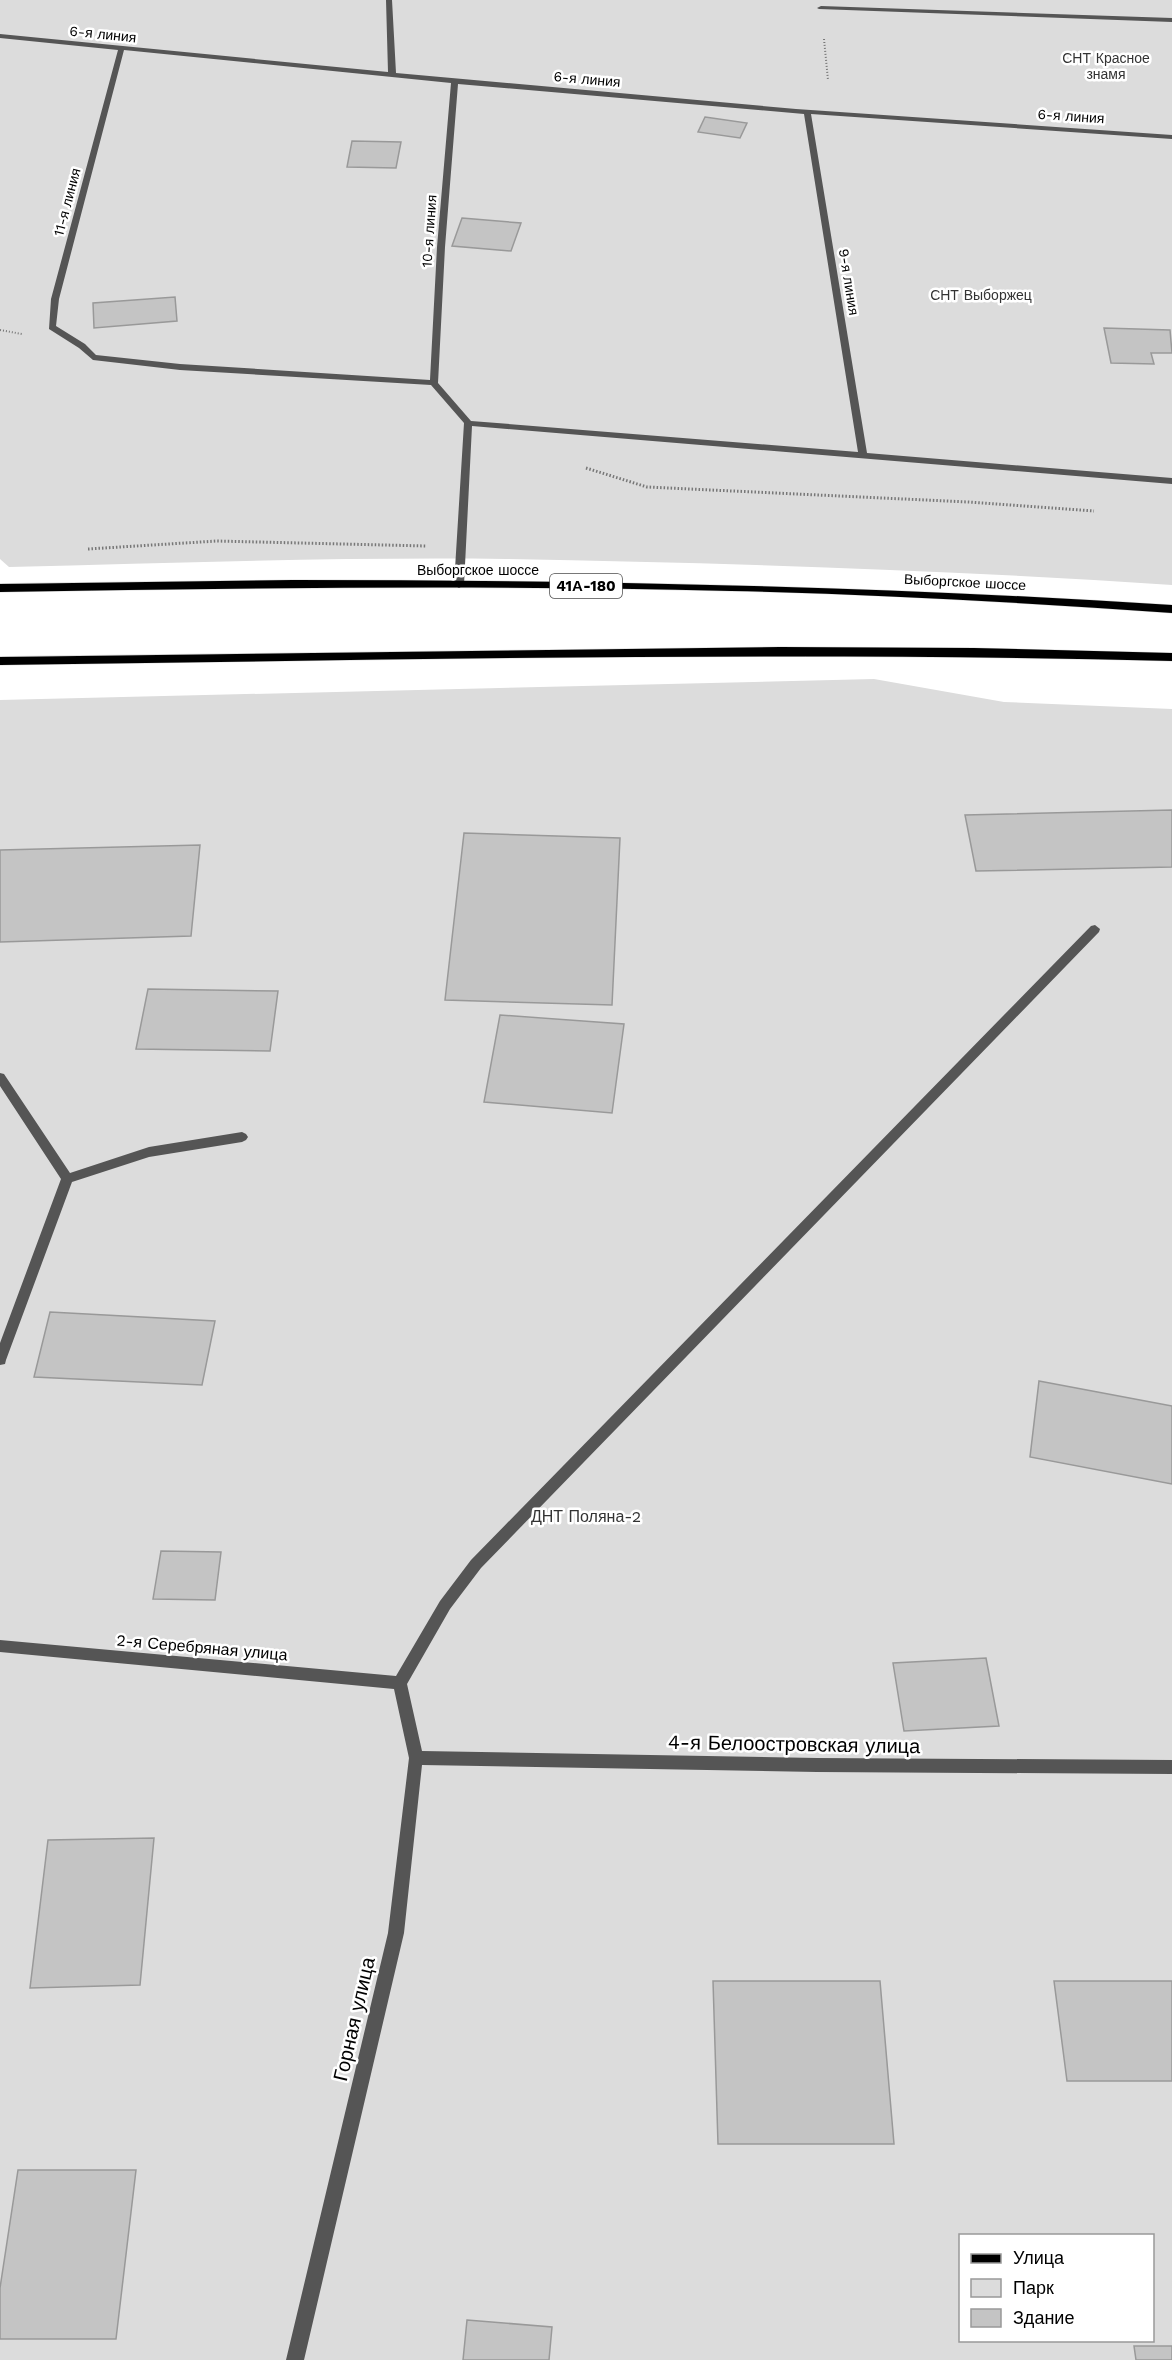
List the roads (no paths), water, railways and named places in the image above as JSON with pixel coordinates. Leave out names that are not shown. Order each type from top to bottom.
[{"type":"main road","name":"Выборгское шоссе","points":[[0,588],[203,584],[736,588],[953,596],[1172,609]]},
{"type":"main road","points":[[0,661],[780,651],[974,652],[1172,657]]},
{"type":"street","points":[[389,0],[392,74]]},
{"type":"street","points":[[821,8],[1172,20]]},
{"type":"street","name":"6-я линия","points":[[0,36],[121,50],[807,112],[1172,136]]},
{"type":"street","name":"11-я линия","points":[[121,50],[55,299],[52,327],[82,346],[93,357],[180,367],[434,383]]},
{"type":"street","name":"10-я линия","points":[[434,383],[441,247],[455,81]]},
{"type":"street","name":"9-я линия","points":[[807,112],[863,457]]},
{"type":"street","points":[[434,383],[468,423],[459,585]]},
{"type":"street","points":[[468,423],[1172,481]]},
{"type":"street","points":[[400,1683],[445,1605],[476,1564],[1095,929]]},
{"type":"street","points":[[0,1077],[67,1179]]},
{"type":"street","points":[[67,1179],[149,1152],[242,1137]]},
{"type":"street","points":[[0,1360],[67,1179]]},
{"type":"street","name":"2-я Серебряная улица","points":[[0,1646],[400,1683]]},
{"type":"street","name":"Горная улица","points":[[295,2360],[396,1933],[416,1758],[400,1683]]},
{"type":"street","name":"4-я Белоостровская улица","points":[[416,1758],[828,1765],[1172,1767]]},
{"type":"park label","name":"СНТ Красное знамя","points":[[1106,66]]},
{"type":"park label","name":"СНТ Выборжец","points":[[981,295]]},
{"type":"park label","name":"ДНТ Поляна-2","points":[[586,1516]]}]
